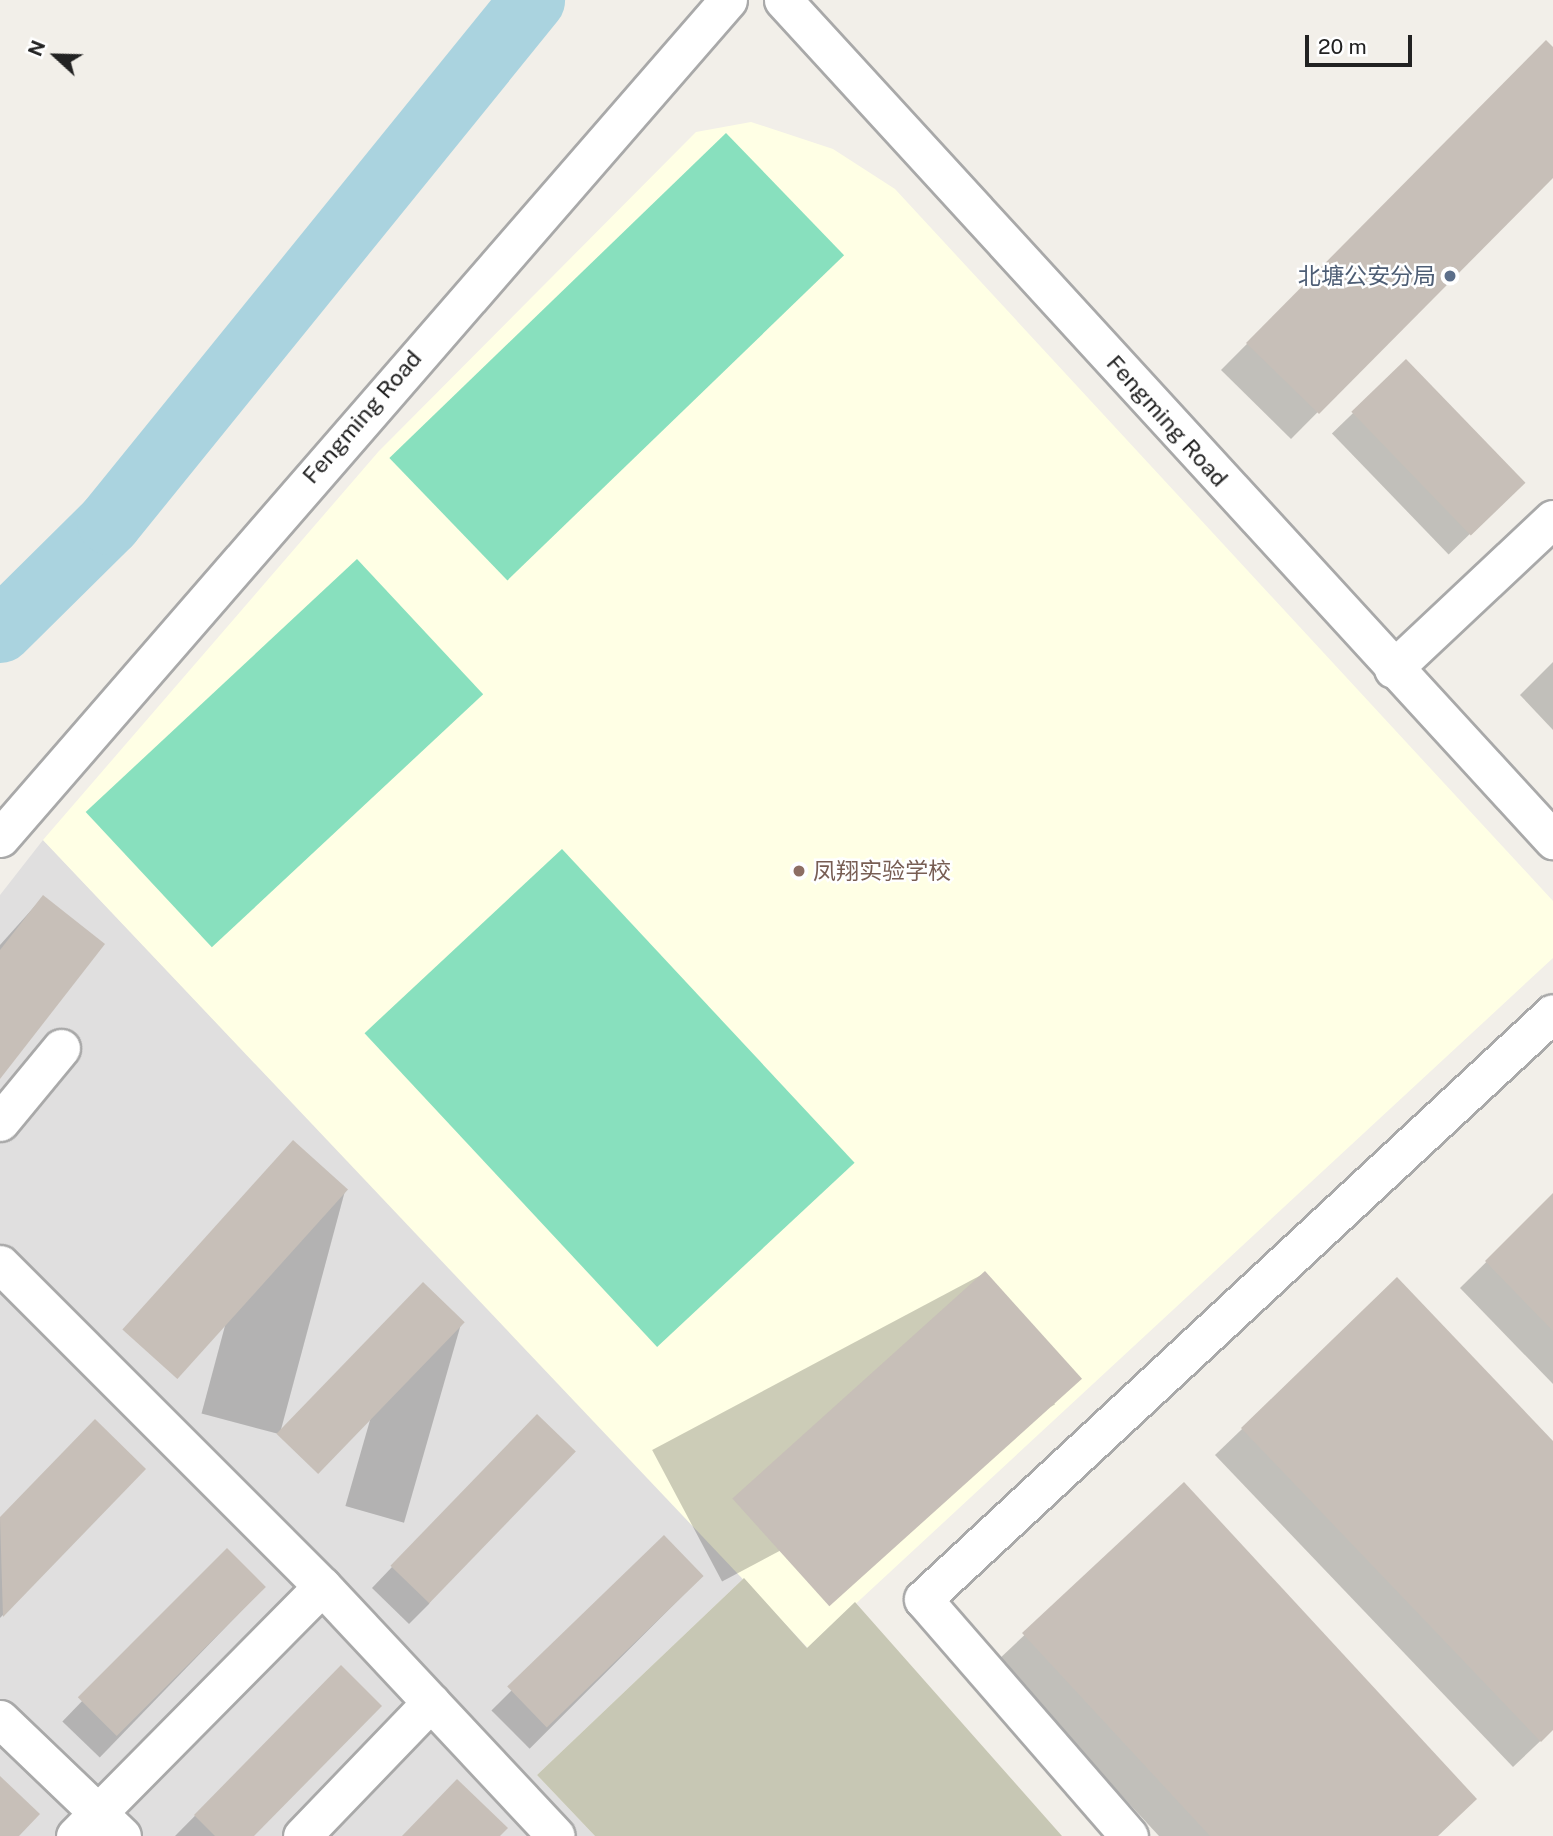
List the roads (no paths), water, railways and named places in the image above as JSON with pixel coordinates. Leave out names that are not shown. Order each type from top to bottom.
[{"type":"street","name":"Fengming Road","points":[[0,838],[729,0]]},
{"type":"street","name":"Fengming Road","points":[[783,0],[1393,669],[1553,840]]},
{"type":"street","points":[[1393,669],[1553,519]]},
{"type":"street","points":[[1129,1836],[923,1599],[1553,1013]]},
{"type":"street","points":[[0,1122],[61,1048]]},
{"type":"street","points":[[0,1264],[322,1586],[558,1835]]},
{"type":"street","points":[[0,1719],[99,1828],[322,1586]]},
{"type":"street","points":[[302,1836],[431,1702]]},
{"type":"waterway","points":[[0,630],[109,522],[532,0]]},
{"type":"place","name":"北塘公安分局","points":[[1450,276]]},
{"type":"place","name":"凤翔实验学校","points":[[799,871]]}]
